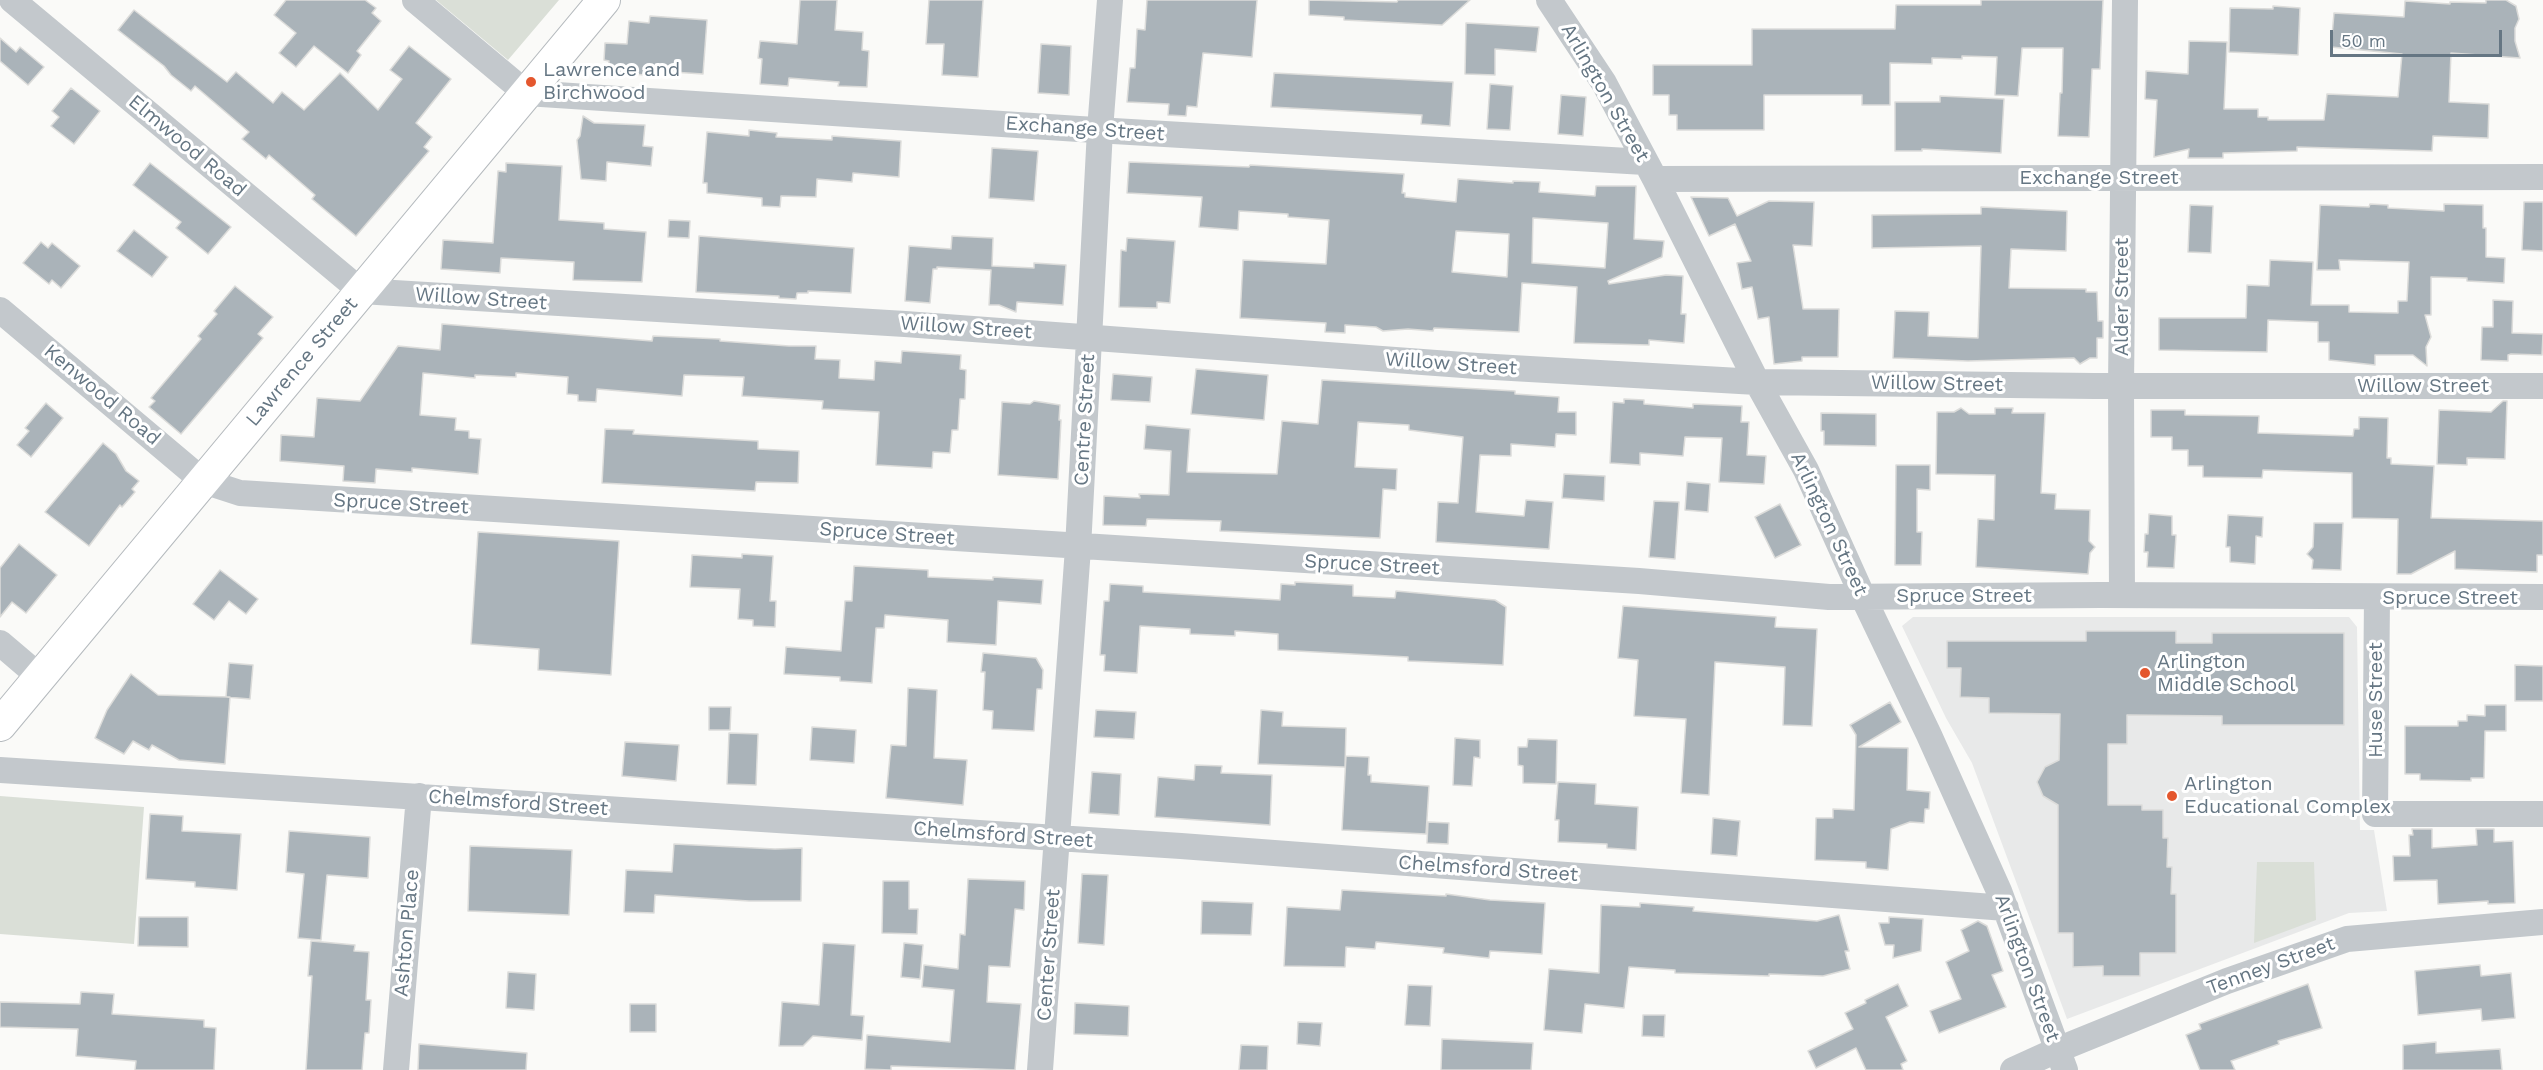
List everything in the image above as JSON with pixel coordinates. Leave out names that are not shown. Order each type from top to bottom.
[{"type":"main road","name":"Lawrence Street","points":[[0,725],[604,0]]},
{"type":"street","name":"Elmwood Road","points":[[12,0],[361,291]]},
{"type":"street","points":[[415,0],[526,93]]},
{"type":"street","name":"Centre Street","points":[[1057,839],[1078,548],[1100,130],[1110,0]]},
{"type":"street","name":"Arlington Street","points":[[1550,0],[1604,83],[1757,382],[1806,470],[1929,735],[2006,908],[2061,1060]]},
{"type":"street","name":"Alder Street","points":[[2122,595],[2121,387],[2125,0]]},
{"type":"street","name":"Exchange Street","points":[[526,93],[1100,130],[1650,171],[2123,178],[2543,177]]},
{"type":"street","name":"Willow Street","points":[[361,291],[905,324],[1477,366],[1757,382],[2121,387],[2543,386]]},
{"type":"street","name":"Kenwood Road","points":[[0,310],[203,481]]},
{"type":"street","name":"Spruce Street","points":[[203,481],[240,493],[307,499],[1639,581],[1829,597],[2122,595],[2543,597]]},
{"type":"street","name":"Huse Street","points":[[2377,598],[2375,814],[2543,814]]},
{"type":"street","points":[[0,644],[40,677]]},
{"type":"street","name":"Chelmsford Street","points":[[0,770],[1057,839],[2006,908]]},
{"type":"street","name":"Ashton Place","points":[[396,1070],[419,796]]},
{"type":"street","name":"Center Street","points":[[1040,1070],[1057,839]]},
{"type":"street","name":"Tenney Street","points":[[2013,1070],[2061,1060],[2227,981],[2347,939],[2543,922]]},
{"type":"shaded area","points":[[436,0],[559,0],[508,60]]},
{"type":"shaded area","name":"Arlington Educational Complex","points":[[1913,617],[2349,617],[2357,627],[2360,830],[2374,830],[2387,911],[2349,913],[2067,1019],[1972,763],[1946,718],[1902,626]]},
{"type":"shaded area","points":[[0,796],[144,807],[134,944],[0,934]]},
{"type":"shaded area","points":[[2257,862],[2314,862],[2316,920],[2254,943]]},
{"type":"building","points":[[286,0],[365,0],[376,8],[372,13],[381,21],[357,51],[361,55],[348,73],[314,46],[296,67],[279,53],[296,33],[274,15]]},
{"type":"building","points":[[800,0],[837,0],[835,30],[863,32],[862,50],[869,51],[867,87],[838,86],[839,82],[789,78],[788,86],[760,84],[762,59],[758,58],[760,41],[797,44]]},
{"type":"building","points":[[929,0],[983,0],[978,77],[942,75],[944,44],[926,44]]},
{"type":"building","points":[[1147,0],[1257,0],[1252,57],[1203,53],[1197,107],[1187,106],[1186,116],[1168,115],[1169,104],[1127,102],[1130,68],[1135,68],[1137,29],[1145,30]]},
{"type":"building","points":[[1309,0],[1397,2],[1398,0],[1470,0],[1442,25],[1344,20],[1344,17],[1309,15]]},
{"type":"building","points":[[1981,0],[2103,0],[2100,69],[2092,69],[2089,137],[2058,136],[2063,48],[2022,48],[2018,96],[1995,95],[1997,57],[1932,58],[1932,64],[1890,63],[1890,105],[1862,105],[1862,95],[1764,95],[1764,130],[1677,130],[1677,115],[1669,115],[1669,95],[1653,95],[1653,65],[1752,65],[1752,29],[1895,29],[1896,5],[1981,5]]},
{"type":"building","points":[[2486,0],[2506,0],[2516,6],[2519,19],[2515,28],[2515,41],[2520,58],[2451,53],[2449,102],[2489,104],[2488,138],[2433,136],[2432,151],[2297,147],[2297,151],[2223,153],[2223,158],[2188,158],[2189,149],[2154,157],[2157,100],[2145,99],[2146,71],[2188,74],[2189,41],[2227,42],[2224,109],[2258,109],[2258,117],[2268,117],[2268,120],[2324,120],[2327,94],[2398,97],[2402,54],[2331,47],[2334,13],[2404,17],[2405,1],[2450,4],[2450,2],[2486,3]]},
{"type":"building","points":[[2273,6],[2300,8],[2298,55],[2229,52],[2230,8],[2273,9]]},
{"type":"building","points":[[134,10],[227,82],[236,72],[273,103],[282,92],[304,110],[340,73],[378,110],[402,79],[390,70],[409,46],[451,79],[416,123],[432,137],[424,147],[429,151],[356,236],[312,199],[315,195],[269,155],[266,159],[242,139],[249,132],[195,86],[191,91],[171,75],[164,66],[118,30]]},
{"type":"building","points":[[650,16],[707,20],[703,74],[657,71],[657,76],[608,72],[609,61],[604,60],[605,43],[627,44],[629,21],[649,23]]},
{"type":"building","points":[[1466,23],[1539,27],[1536,52],[1495,49],[1495,75],[1465,74]]},
{"type":"building","points":[[0,38],[16,52],[20,47],[44,67],[28,85],[0,61]]},
{"type":"building","points":[[1041,44],[1071,46],[1069,95],[1038,93]]},
{"type":"building","points":[[1274,73],[1453,82],[1450,126],[1421,124],[1422,115],[1271,107]]},
{"type":"building","points":[[1490,84],[1513,86],[1510,130],[1487,129]]},
{"type":"building","points":[[71,88],[100,111],[74,144],[51,126],[59,117],[52,111]]},
{"type":"building","points":[[1561,95],[1586,97],[1583,136],[1558,134]]},
{"type":"building","points":[[1940,96],[2004,99],[2001,153],[1922,149],[1922,151],[1895,151],[1895,102],[1940,102]]},
{"type":"building","points":[[583,116],[594,123],[645,125],[643,146],[653,147],[651,166],[607,162],[606,181],[581,179],[577,140],[580,136]]},
{"type":"building","points":[[749,130],[777,133],[776,137],[832,140],[832,136],[901,141],[899,177],[853,173],[852,182],[817,179],[816,197],[781,196],[780,207],[762,206],[762,198],[707,193],[707,183],[703,183],[707,132],[749,136]]},
{"type":"building","points":[[992,148],[1038,151],[1034,201],[989,198]]},
{"type":"building","points":[[1129,162],[1249,167],[1250,165],[1404,174],[1402,193],[1405,193],[1405,197],[1456,202],[1458,179],[1513,183],[1513,181],[1540,182],[1539,192],[1595,196],[1596,186],[1636,186],[1634,239],[1664,241],[1662,257],[1608,281],[1609,284],[1666,275],[1683,276],[1681,314],[1686,314],[1684,343],[1649,340],[1649,345],[1574,343],[1577,287],[1522,283],[1519,332],[1434,328],[1433,331],[1408,329],[1383,331],[1376,327],[1345,325],[1345,333],[1325,332],[1326,323],[1240,318],[1243,260],[1326,264],[1329,220],[1288,217],[1288,214],[1239,211],[1238,230],[1199,227],[1202,197],[1127,193]],"holes":[[[1533,218],[1608,223],[1605,268],[1532,263]],[[1456,231],[1509,234],[1507,277],[1452,272]]]},
{"type":"building","points":[[150,163],[231,227],[208,254],[176,228],[181,222],[133,185]]},
{"type":"building","points":[[506,163],[562,166],[559,220],[604,223],[604,229],[646,232],[642,282],[573,280],[574,262],[501,258],[500,273],[441,269],[443,240],[493,243],[498,171],[506,172]]},
{"type":"building","points":[[1691,197],[1728,198],[1737,216],[1769,201],[1814,202],[1812,246],[1793,245],[1803,309],[1839,309],[1838,357],[1802,357],[1802,361],[1774,364],[1769,317],[1758,319],[1752,287],[1742,289],[1737,263],[1751,261],[1735,224],[1709,236]]},
{"type":"building","points":[[2524,202],[2543,202],[2543,251],[2522,250]]},
{"type":"building","points":[[2370,204],[2388,205],[2388,208],[2444,211],[2444,204],[2483,205],[2486,257],[2505,258],[2504,283],[2467,281],[2467,278],[2431,277],[2431,315],[2425,315],[2431,337],[2426,347],[2427,366],[2413,355],[2375,355],[2375,365],[2329,360],[2329,342],[2318,342],[2318,322],[2268,320],[2267,352],[2159,350],[2159,318],[2246,318],[2247,285],[2269,286],[2270,260],[2313,262],[2311,305],[2349,305],[2349,312],[2398,313],[2398,301],[2407,301],[2409,262],[2339,260],[2340,270],[2317,270],[2320,205],[2369,207]]},
{"type":"building","points":[[2190,205],[2213,206],[2211,253],[2188,252]]},
{"type":"building","points":[[1981,207],[2067,211],[2066,251],[2011,249],[2009,288],[2086,289],[2086,292],[2097,292],[2098,321],[2103,321],[2103,338],[2097,338],[2097,358],[2090,358],[2080,364],[2074,358],[1968,361],[1893,358],[1895,311],[1929,312],[1928,336],[1978,338],[1981,246],[1872,248],[1872,215],[1981,214]]},
{"type":"building","points":[[669,220],[690,221],[689,238],[668,237]]},
{"type":"building","points":[[134,230],[168,257],[152,277],[117,251]]},
{"type":"building","points":[[699,236],[854,248],[851,293],[808,291],[808,293],[797,293],[796,299],[779,298],[779,296],[696,292]]},
{"type":"building","points":[[952,236],[993,238],[992,266],[1034,268],[1034,263],[1066,265],[1063,305],[1017,302],[1016,312],[999,305],[989,305],[991,270],[937,267],[933,269],[930,303],[905,301],[909,246],[951,249]]},
{"type":"building","points":[[1127,238],[1175,241],[1170,303],[1157,302],[1157,308],[1119,307],[1121,250],[1126,251]]},
{"type":"building","points":[[41,242],[48,248],[52,243],[80,266],[61,288],[52,280],[49,284],[23,263]]},
{"type":"building","points":[[235,286],[273,317],[258,334],[263,338],[181,434],[149,407],[155,401],[151,398],[201,339],[198,336],[217,314],[214,311]]},
{"type":"building","points":[[2493,300],[2513,301],[2512,333],[2543,334],[2542,355],[2511,354],[2508,355],[2508,361],[2481,360],[2482,327],[2493,327]]},
{"type":"building","points":[[442,324],[652,341],[653,336],[816,346],[815,359],[840,360],[839,378],[874,380],[875,361],[901,363],[902,351],[961,355],[960,369],[966,370],[965,399],[960,399],[958,430],[952,430],[950,453],[933,452],[932,468],[876,465],[879,412],[822,409],[823,401],[742,396],[744,377],[684,375],[682,396],[597,389],[596,402],[578,401],[578,395],[567,394],[568,377],[516,373],[516,377],[475,375],[475,378],[423,373],[420,415],[456,418],[455,430],[469,431],[469,438],[481,439],[478,474],[412,468],[412,472],[376,469],[375,483],[343,481],[344,466],[280,461],[281,435],[314,437],[317,398],[360,401],[398,346],[440,350]]},
{"type":"building","points":[[1196,369],[1268,375],[1264,420],[1191,414]]},
{"type":"building","points":[[1113,374],[1152,377],[1150,402],[1111,400]]},
{"type":"building","points":[[1322,380],[1515,391],[1515,394],[1559,397],[1558,412],[1576,412],[1576,435],[1556,434],[1555,447],[1511,444],[1511,456],[1480,455],[1476,512],[1524,516],[1526,500],[1553,502],[1549,549],[1436,542],[1438,502],[1458,503],[1463,437],[1409,430],[1409,425],[1358,422],[1355,467],[1397,469],[1396,490],[1383,489],[1380,538],[1220,531],[1221,521],[1147,519],[1146,526],[1103,525],[1104,496],[1140,498],[1139,494],[1169,495],[1171,451],[1144,449],[1146,425],[1190,429],[1187,472],[1277,474],[1282,421],[1318,424]]},
{"type":"building","points":[[1624,399],[1644,400],[1644,404],[1693,408],[1693,404],[1742,406],[1741,422],[1749,422],[1747,455],[1766,456],[1764,484],[1719,482],[1722,438],[1685,437],[1683,456],[1640,453],[1640,465],[1610,463],[1613,402],[1624,403]]},
{"type":"building","points":[[1034,401],[1060,405],[1058,479],[998,475],[1002,402],[1030,404]]},
{"type":"building","points":[[2503,401],[2507,401],[2505,459],[2467,458],[2467,465],[2437,464],[2439,410],[2491,412]]},
{"type":"building","points":[[46,403],[63,418],[31,457],[17,445],[29,431],[25,428]]},
{"type":"building","points":[[1961,408],[1969,414],[1995,414],[1995,408],[2013,408],[2012,413],[2045,413],[2041,493],[2056,494],[2055,509],[2090,510],[2089,541],[2095,547],[2090,553],[2088,574],[1976,567],[1978,519],[1994,520],[1995,475],[1936,474],[1937,412],[1954,412]]},
{"type":"building","points":[[2151,410],[2185,410],[2185,415],[2259,416],[2258,433],[2353,436],[2354,429],[2359,429],[2359,417],[2388,418],[2387,458],[2391,458],[2391,464],[2434,466],[2431,518],[2543,521],[2543,555],[2537,555],[2537,572],[2455,569],[2455,551],[2411,574],[2397,574],[2398,519],[2352,518],[2352,473],[2263,470],[2262,478],[2203,477],[2203,466],[2188,466],[2188,450],[2172,450],[2172,437],[2151,437]]},
{"type":"building","points":[[1821,413],[1876,414],[1876,446],[1824,445]]},
{"type":"building","points":[[605,429],[634,430],[633,434],[758,441],[758,449],[799,451],[798,483],[756,482],[755,491],[602,483]]},
{"type":"building","points":[[103,443],[116,454],[126,471],[139,481],[132,489],[135,492],[122,507],[120,505],[89,546],[45,512]]},
{"type":"building","points":[[1896,465],[1930,465],[1930,490],[1917,489],[1917,532],[1922,532],[1921,565],[1895,565]]},
{"type":"building","points":[[1564,474],[1605,476],[1604,501],[1562,498]]},
{"type":"building","points":[[1687,482],[1710,484],[1708,512],[1685,510]]},
{"type":"building","points":[[1654,501],[1679,502],[1675,559],[1649,557]]},
{"type":"building","points":[[1780,504],[1801,545],[1775,558],[1755,517]]},
{"type":"building","points":[[2149,514],[2172,516],[2172,535],[2176,535],[2174,568],[2147,567],[2148,552],[2144,552]]},
{"type":"building","points":[[2228,515],[2263,517],[2262,537],[2256,536],[2255,564],[2230,562],[2230,547],[2226,547]]},
{"type":"building","points":[[2314,523],[2343,523],[2341,570],[2312,569],[2313,560],[2307,554],[2313,547]]},
{"type":"building","points":[[478,532],[619,541],[611,675],[538,670],[539,649],[471,644]]},
{"type":"building","points":[[19,544],[57,575],[26,613],[12,602],[0,617],[0,568]]},
{"type":"building","points":[[742,554],[773,556],[770,601],[776,601],[775,627],[753,626],[753,620],[738,619],[740,589],[690,587],[692,555],[742,558]]},
{"type":"building","points":[[854,566],[928,570],[928,577],[1043,580],[1041,604],[998,601],[996,645],[947,642],[948,620],[885,615],[884,628],[876,628],[872,683],[840,681],[840,677],[784,674],[786,647],[841,651],[845,601],[852,601]]},
{"type":"building","points":[[220,570],[258,599],[246,614],[229,601],[214,620],[193,604]]},
{"type":"building","points":[[1295,582],[1353,585],[1353,596],[1395,598],[1396,591],[1495,600],[1506,607],[1503,665],[1408,661],[1408,657],[1278,650],[1278,634],[1235,631],[1235,636],[1190,634],[1190,629],[1140,626],[1137,673],[1104,671],[1105,655],[1100,655],[1104,601],[1109,601],[1110,584],[1143,586],[1143,592],[1280,600],[1281,584],[1295,585]]},
{"type":"building","points":[[1623,606],[1776,617],[1775,627],[1817,629],[1812,726],[1783,725],[1785,667],[1715,662],[1709,795],[1681,793],[1686,719],[1634,716],[1638,660],[1618,658]]},
{"type":"building","points":[[2086,631],[2176,631],[2176,643],[2212,643],[2212,633],[2344,633],[2344,725],[2222,725],[2222,716],[2127,715],[2127,744],[2108,744],[2108,805],[2142,805],[2142,810],[2163,810],[2163,838],[2168,838],[2167,867],[2172,867],[2171,894],[2176,894],[2176,953],[2140,953],[2140,976],[2103,976],[2103,966],[2073,967],[2073,933],[2058,933],[2058,805],[2043,796],[2037,782],[2045,767],[2059,760],[2060,714],[1989,713],[1989,698],[1960,697],[1961,668],[1947,668],[1947,641],[2086,641]]},
{"type":"building","points":[[983,653],[1036,658],[1043,670],[1042,689],[1037,689],[1034,731],[992,729],[993,711],[983,710],[985,672],[981,672]]},
{"type":"building","points":[[229,663],[253,665],[250,699],[226,697]]},
{"type":"building","points":[[2515,665],[2543,666],[2543,701],[2515,701]]},
{"type":"building","points":[[131,674],[158,695],[230,697],[225,764],[179,760],[152,745],[149,750],[133,741],[124,754],[95,738],[107,710]]},
{"type":"building","points":[[908,688],[937,690],[934,758],[967,760],[963,805],[886,798],[891,745],[906,746]]},
{"type":"building","points":[[1890,702],[1901,722],[1859,747],[1908,748],[1907,790],[1930,792],[1929,809],[1925,809],[1924,823],[1910,822],[1891,829],[1888,870],[1866,868],[1866,862],[1815,860],[1816,818],[1833,818],[1833,809],[1854,810],[1856,735],[1850,725]]},
{"type":"building","points":[[2485,705],[2506,705],[2506,731],[2485,731],[2484,778],[2471,778],[2471,781],[2420,780],[2420,774],[2405,774],[2405,726],[2458,726],[2458,721],[2467,721],[2467,715],[2485,716]]},
{"type":"building","points":[[709,707],[731,707],[730,730],[709,730]]},
{"type":"building","points":[[1096,710],[1136,712],[1134,739],[1094,737]]},
{"type":"building","points":[[1261,710],[1283,712],[1282,726],[1346,728],[1345,767],[1258,764]]},
{"type":"building","points":[[812,727],[856,730],[854,763],[810,760]]},
{"type":"building","points":[[729,733],[758,734],[756,785],[727,784]]},
{"type":"building","points":[[1455,738],[1480,740],[1480,758],[1474,757],[1472,786],[1453,785]]},
{"type":"building","points":[[1528,739],[1557,740],[1556,784],[1523,783],[1523,766],[1518,765],[1518,747],[1527,747]]},
{"type":"building","points":[[625,742],[679,745],[676,781],[622,776]]},
{"type":"building","points":[[1346,756],[1369,757],[1368,775],[1371,775],[1371,782],[1429,786],[1426,834],[1342,830]]},
{"type":"building","points":[[1195,765],[1222,766],[1221,773],[1272,775],[1270,825],[1155,817],[1158,777],[1194,780]]},
{"type":"building","points":[[1092,772],[1121,774],[1119,815],[1089,813]]},
{"type":"building","points":[[1558,782],[1596,784],[1595,804],[1638,807],[1636,850],[1607,848],[1607,844],[1558,842],[1559,820],[1555,820]]},
{"type":"building","points":[[150,814],[183,816],[182,831],[241,834],[237,890],[195,887],[195,882],[146,879]]},
{"type":"building","points":[[1713,818],[1740,821],[1737,856],[1711,854]]},
{"type":"building","points":[[1428,822],[1449,823],[1448,844],[1427,843]]},
{"type":"building","points":[[2412,829],[2432,829],[2432,848],[2477,845],[2476,829],[2494,829],[2494,842],[2513,841],[2515,903],[2488,904],[2488,901],[2438,904],[2437,880],[2394,881],[2393,856],[2410,856],[2409,835],[2413,835]]},
{"type":"building","points":[[289,831],[370,837],[368,878],[327,875],[321,940],[298,938],[304,874],[286,872]]},
{"type":"building","points":[[674,844],[775,849],[802,848],[801,901],[749,901],[655,895],[654,913],[624,912],[626,870],[672,872]]},
{"type":"building","points":[[470,846],[572,850],[569,915],[468,911]]},
{"type":"building","points":[[1082,874],[1108,875],[1104,945],[1078,943]]},
{"type":"building","points":[[968,879],[1025,881],[1024,910],[1015,909],[1010,967],[989,966],[987,1002],[1021,1004],[1015,1070],[891,1066],[891,1070],[865,1069],[867,1035],[950,1042],[954,990],[922,987],[924,965],[958,969],[960,934],[965,935]]},
{"type":"building","points":[[883,881],[909,881],[909,909],[918,909],[917,934],[882,933]]},
{"type":"building","points":[[1342,890],[1446,896],[1446,894],[1490,900],[1545,903],[1542,954],[1490,951],[1489,958],[1443,953],[1444,948],[1376,942],[1375,949],[1346,947],[1345,967],[1284,966],[1287,907],[1340,910]]},
{"type":"building","points":[[1202,901],[1253,903],[1251,935],[1201,934]]},
{"type":"building","points":[[1640,903],[1694,907],[1693,911],[1817,921],[1839,915],[1849,951],[1845,951],[1850,969],[1823,976],[1769,974],[1769,976],[1675,973],[1675,970],[1629,967],[1624,1008],[1585,1004],[1582,1033],[1544,1030],[1549,969],[1599,973],[1601,905],[1640,907]]},
{"type":"building","points":[[139,917],[188,917],[188,947],[138,946]]},
{"type":"building","points":[[1889,917],[1923,919],[1921,951],[1893,958],[1894,945],[1885,945],[1879,923],[1889,923]]},
{"type":"building","points":[[1978,921],[1987,926],[2003,971],[1992,975],[2006,1007],[1939,1033],[1930,1011],[1961,999],[1946,962],[1969,951],[1961,930]]},
{"type":"building","points":[[311,941],[355,945],[354,951],[369,952],[366,1000],[371,1000],[369,1033],[365,1033],[362,1070],[306,1070],[312,976],[308,976]]},
{"type":"building","points":[[823,943],[855,945],[851,1015],[864,1016],[862,1040],[813,1036],[803,1046],[779,1046],[782,1002],[819,1005]]},
{"type":"building","points":[[904,943],[923,945],[920,979],[901,977]]},
{"type":"building","points":[[2480,965],[2481,976],[2511,973],[2515,1018],[2482,1021],[2481,1009],[2418,1015],[2415,971]]},
{"type":"building","points":[[508,972],[536,974],[534,1010],[506,1008]]},
{"type":"building","points":[[1898,984],[1908,1006],[1886,1017],[1907,1061],[1901,1064],[1903,1070],[1866,1070],[1856,1048],[1816,1068],[1808,1051],[1853,1029],[1845,1013],[1866,1003],[1865,1000]]},
{"type":"building","points":[[2308,984],[2322,1028],[2278,1041],[2279,1044],[2231,1061],[2235,1070],[2200,1070],[2186,1035],[2201,1029],[2199,1024]]},
{"type":"building","points":[[1408,985],[1432,986],[1430,1026],[1405,1025]]},
{"type":"building","points":[[81,992],[114,994],[112,1014],[204,1020],[204,1027],[216,1028],[214,1070],[135,1070],[136,1061],[76,1056],[78,1029],[0,1027],[0,1002],[80,1004]]},
{"type":"building","points":[[1075,1003],[1129,1006],[1128,1036],[1074,1034]]},
{"type":"building","points":[[630,1004],[656,1004],[656,1032],[630,1032]]},
{"type":"building","points":[[1643,1015],[1665,1015],[1664,1037],[1642,1036]]},
{"type":"building","points":[[1298,1022],[1322,1023],[1320,1046],[1297,1044]]},
{"type":"building","points":[[1442,1039],[1533,1043],[1531,1070],[1441,1070]]},
{"type":"building","points":[[2436,1042],[2436,1053],[2500,1049],[2502,1070],[2403,1070],[2403,1045]]},
{"type":"building","points":[[419,1044],[527,1053],[526,1070],[418,1070]]},
{"type":"building","points":[[1241,1045],[1268,1046],[1267,1070],[1239,1070]]},
{"type":"place","name":"Lawrence and Birchwood","points":[[531,82]]},
{"type":"place","name":"Arlington Middle School","points":[[2145,673]]},
{"type":"place","name":"Arlington Educational Complex","points":[[2172,796]]}]
